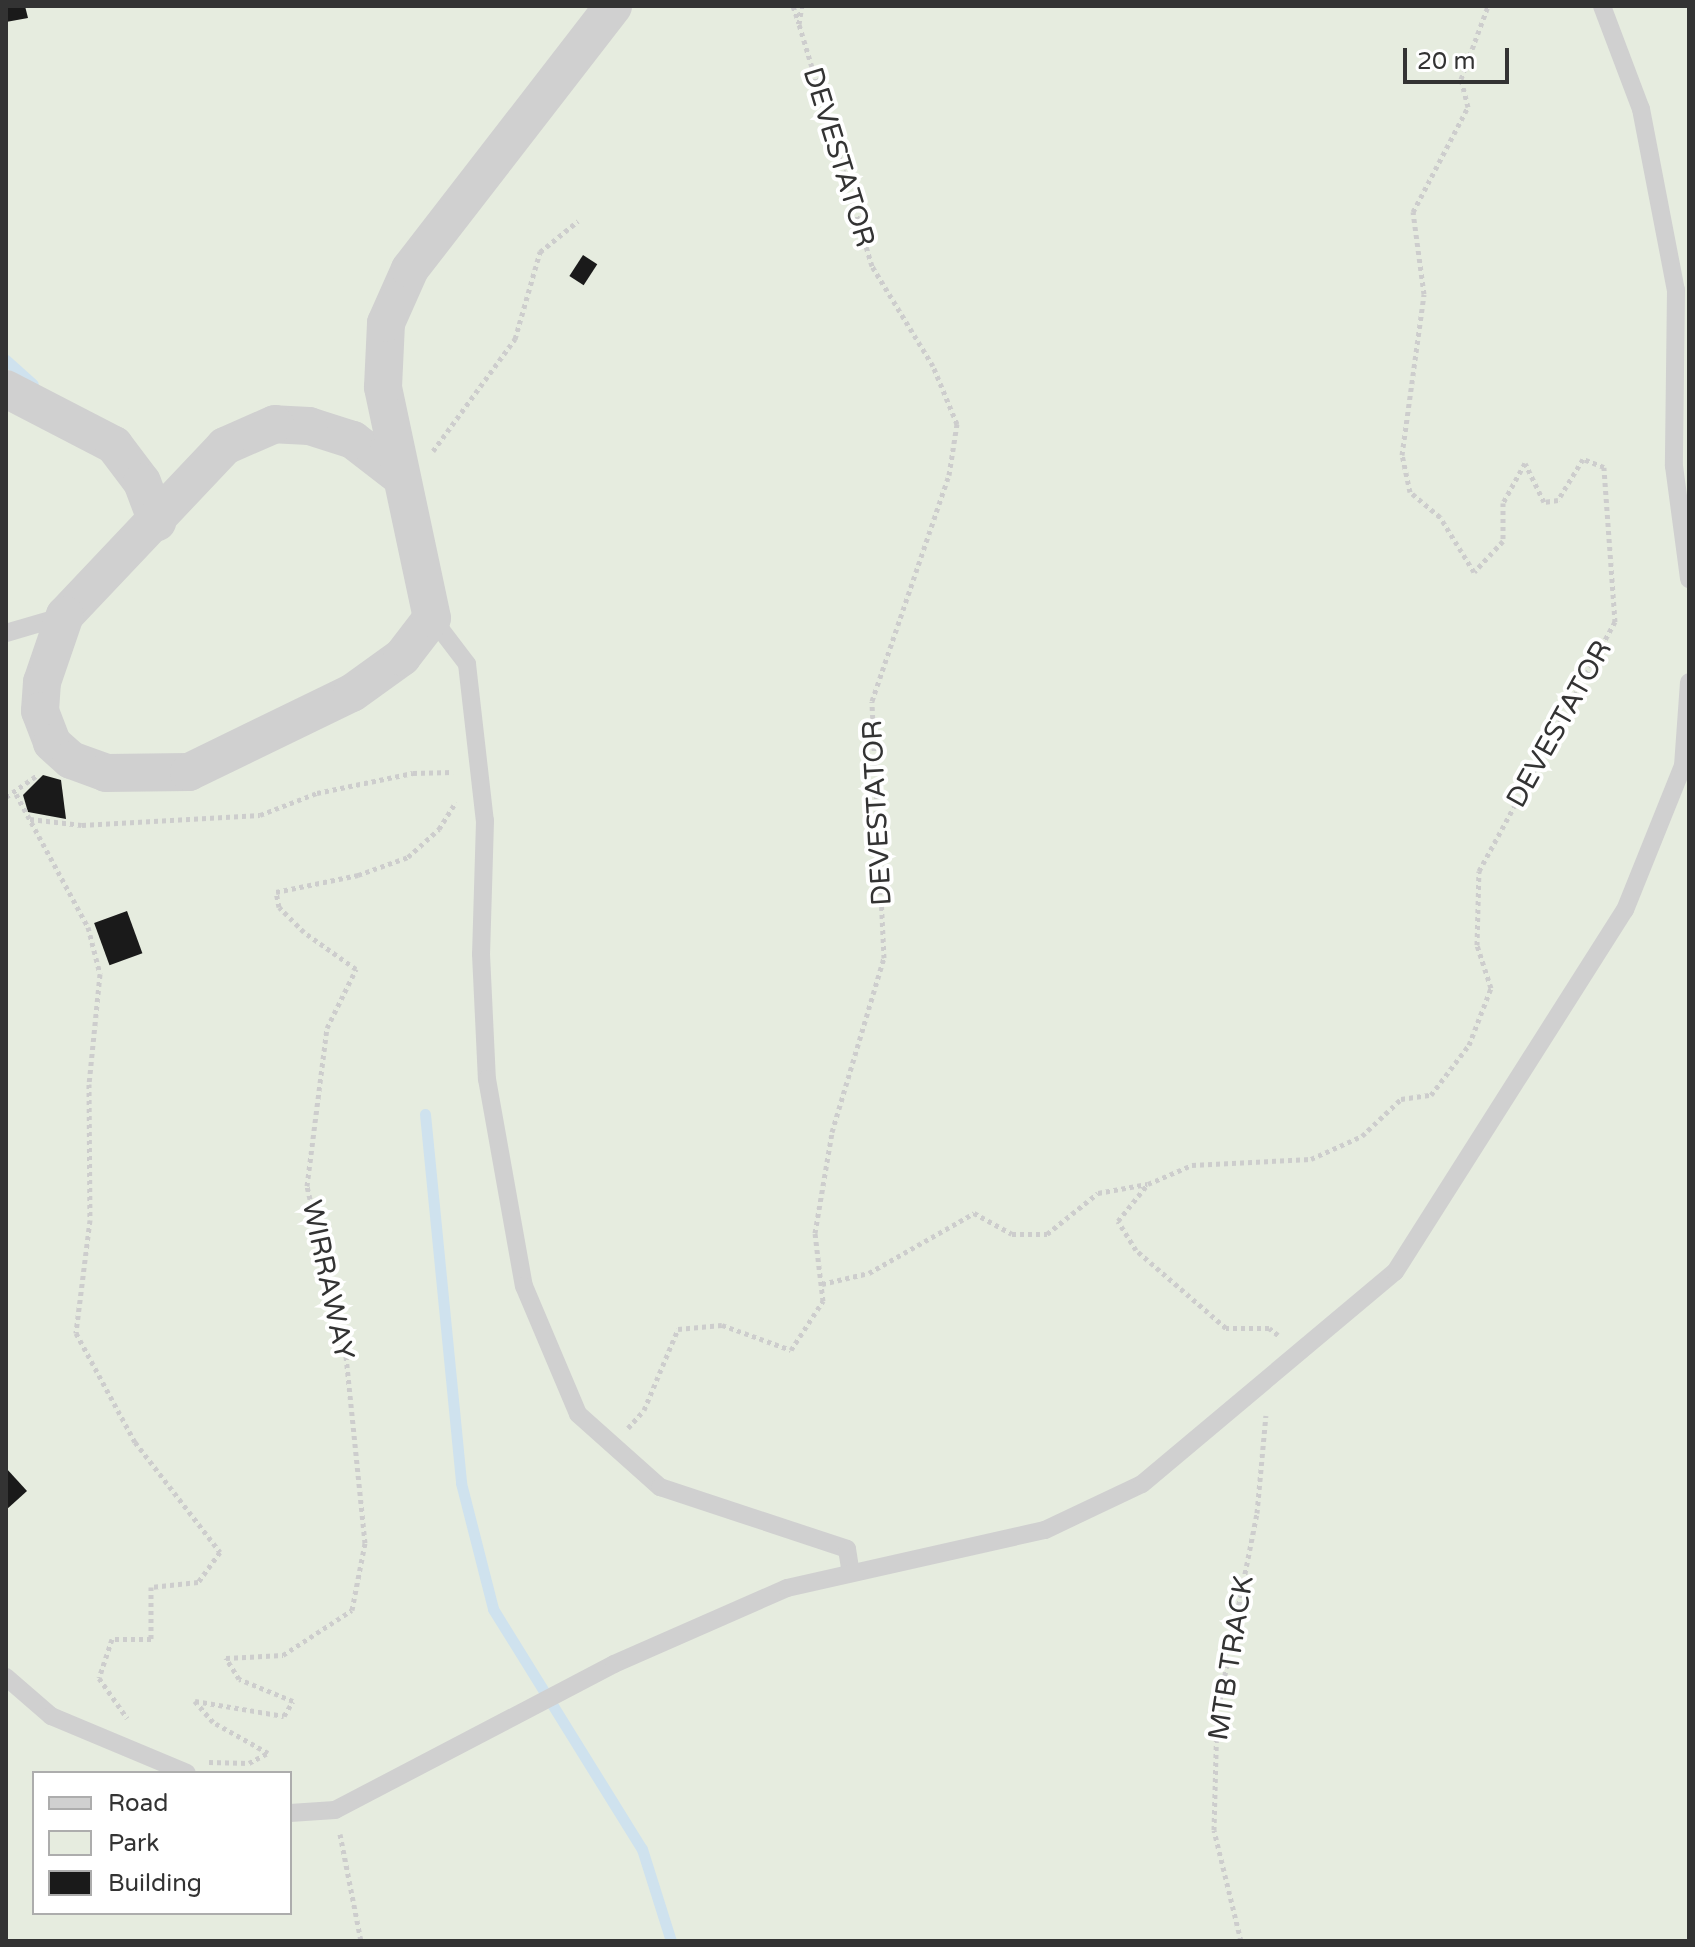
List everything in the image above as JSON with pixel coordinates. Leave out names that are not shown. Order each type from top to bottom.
[{"type":"street","points":[[411,468],[353,440],[275,424],[225,446],[157,522],[65,615],[42,682],[44,727],[71,760],[106,773],[189,772],[352,693],[402,657],[432,618],[411,468],[383,387],[386,323],[410,269],[613,6]]},
{"type":"street","points":[[6,389],[114,445],[142,482],[157,522]]},
{"type":"lane","points":[[1602,6],[1641,109],[1676,290],[1674,466],[1689,579]]},
{"type":"lane","points":[[6,633],[65,615]]},
{"type":"lane","points":[[432,618],[467,664],[485,821],[481,954],[487,1079],[524,1286],[578,1414],[615,1442],[660,1487],[847,1549],[851,1573]]},
{"type":"lane","points":[[292,1813],[335,1810],[614,1664],[787,1588],[1045,1530],[1142,1484],[1269,1374],[1395,1272],[1625,910],[1683,766],[1689,682]]},
{"type":"lane","points":[[6,1677],[51,1716],[183,1771]]},
{"type":"path","points":[[793,6],[799,24]]},
{"type":"path","name":"DEVESTATOR","points":[[615,1442],[644,1410],[678,1329],[722,1325],[791,1350],[823,1301],[815,1233],[832,1132],[884,958],[872,701],[949,475],[957,424],[933,366],[872,266],[799,24],[802,6]]},
{"type":"path","name":"DEVESTATOR","points":[[1297,1351],[1269,1328],[1226,1328],[1136,1250],[1118,1221],[1148,1184],[1192,1165],[1311,1159],[1362,1136],[1401,1099],[1431,1095],[1469,1045],[1491,988],[1477,945],[1479,871],[1615,622],[1604,467],[1583,459],[1572,467],[1558,500],[1544,502],[1525,463],[1503,503],[1503,541],[1474,572],[1440,517],[1410,492],[1402,455],[1424,294],[1413,212],[1468,107],[1461,79],[1488,6]]},
{"type":"path","points":[[411,468],[515,339],[540,252],[578,221]]},
{"type":"path","points":[[30,819],[82,825],[260,815],[317,793],[413,773],[456,772],[458,784]]},
{"type":"path","points":[[16,794],[88,927],[100,974],[89,1084],[90,1220],[76,1333],[135,1442],[220,1552],[198,1582],[151,1587],[151,1639],[112,1639],[99,1678],[130,1723],[126,1746]]},
{"type":"path","name":"WIRRAWAY","points":[[156,1759],[249,1763],[268,1753],[213,1722],[195,1701],[284,1716],[293,1701],[239,1679],[226,1658],[283,1655],[352,1610],[365,1543],[346,1355],[307,1186],[327,1028],[356,969],[304,932],[279,907],[276,892],[358,875],[408,857],[439,829],[459,797]]},
{"type":"path","points":[[822,1284],[869,1273],[974,1213],[1012,1234],[1047,1234],[1098,1193],[1148,1184]]},
{"type":"path","name":"MTB TRACK","points":[[1241,1941],[1214,1830],[1217,1715],[1257,1513],[1269,1374]]},
{"type":"path","points":[[335,1810],[361,1941]]},
{"type":"green space","points":[[6,6],[1689,6],[1689,1941],[6,1941]]},
{"type":"building","points":[[6,6],[25,6],[28,18],[6,22]]},
{"type":"building","points":[[583,255],[597,264],[584,285],[569,276]]},
{"type":"building","points":[[43,775],[61,780],[66,819],[28,812],[23,795]]},
{"type":"building","points":[[127,911],[142,953],[110,965],[94,923]]},
{"type":"building","points":[[6,1468],[27,1491],[6,1510]]},
{"type":"waterway","points":[[6,360],[33,384]]},
{"type":"waterway","points":[[425,1114],[461,1483],[493,1609],[642,1849],[671,1941]]}]
